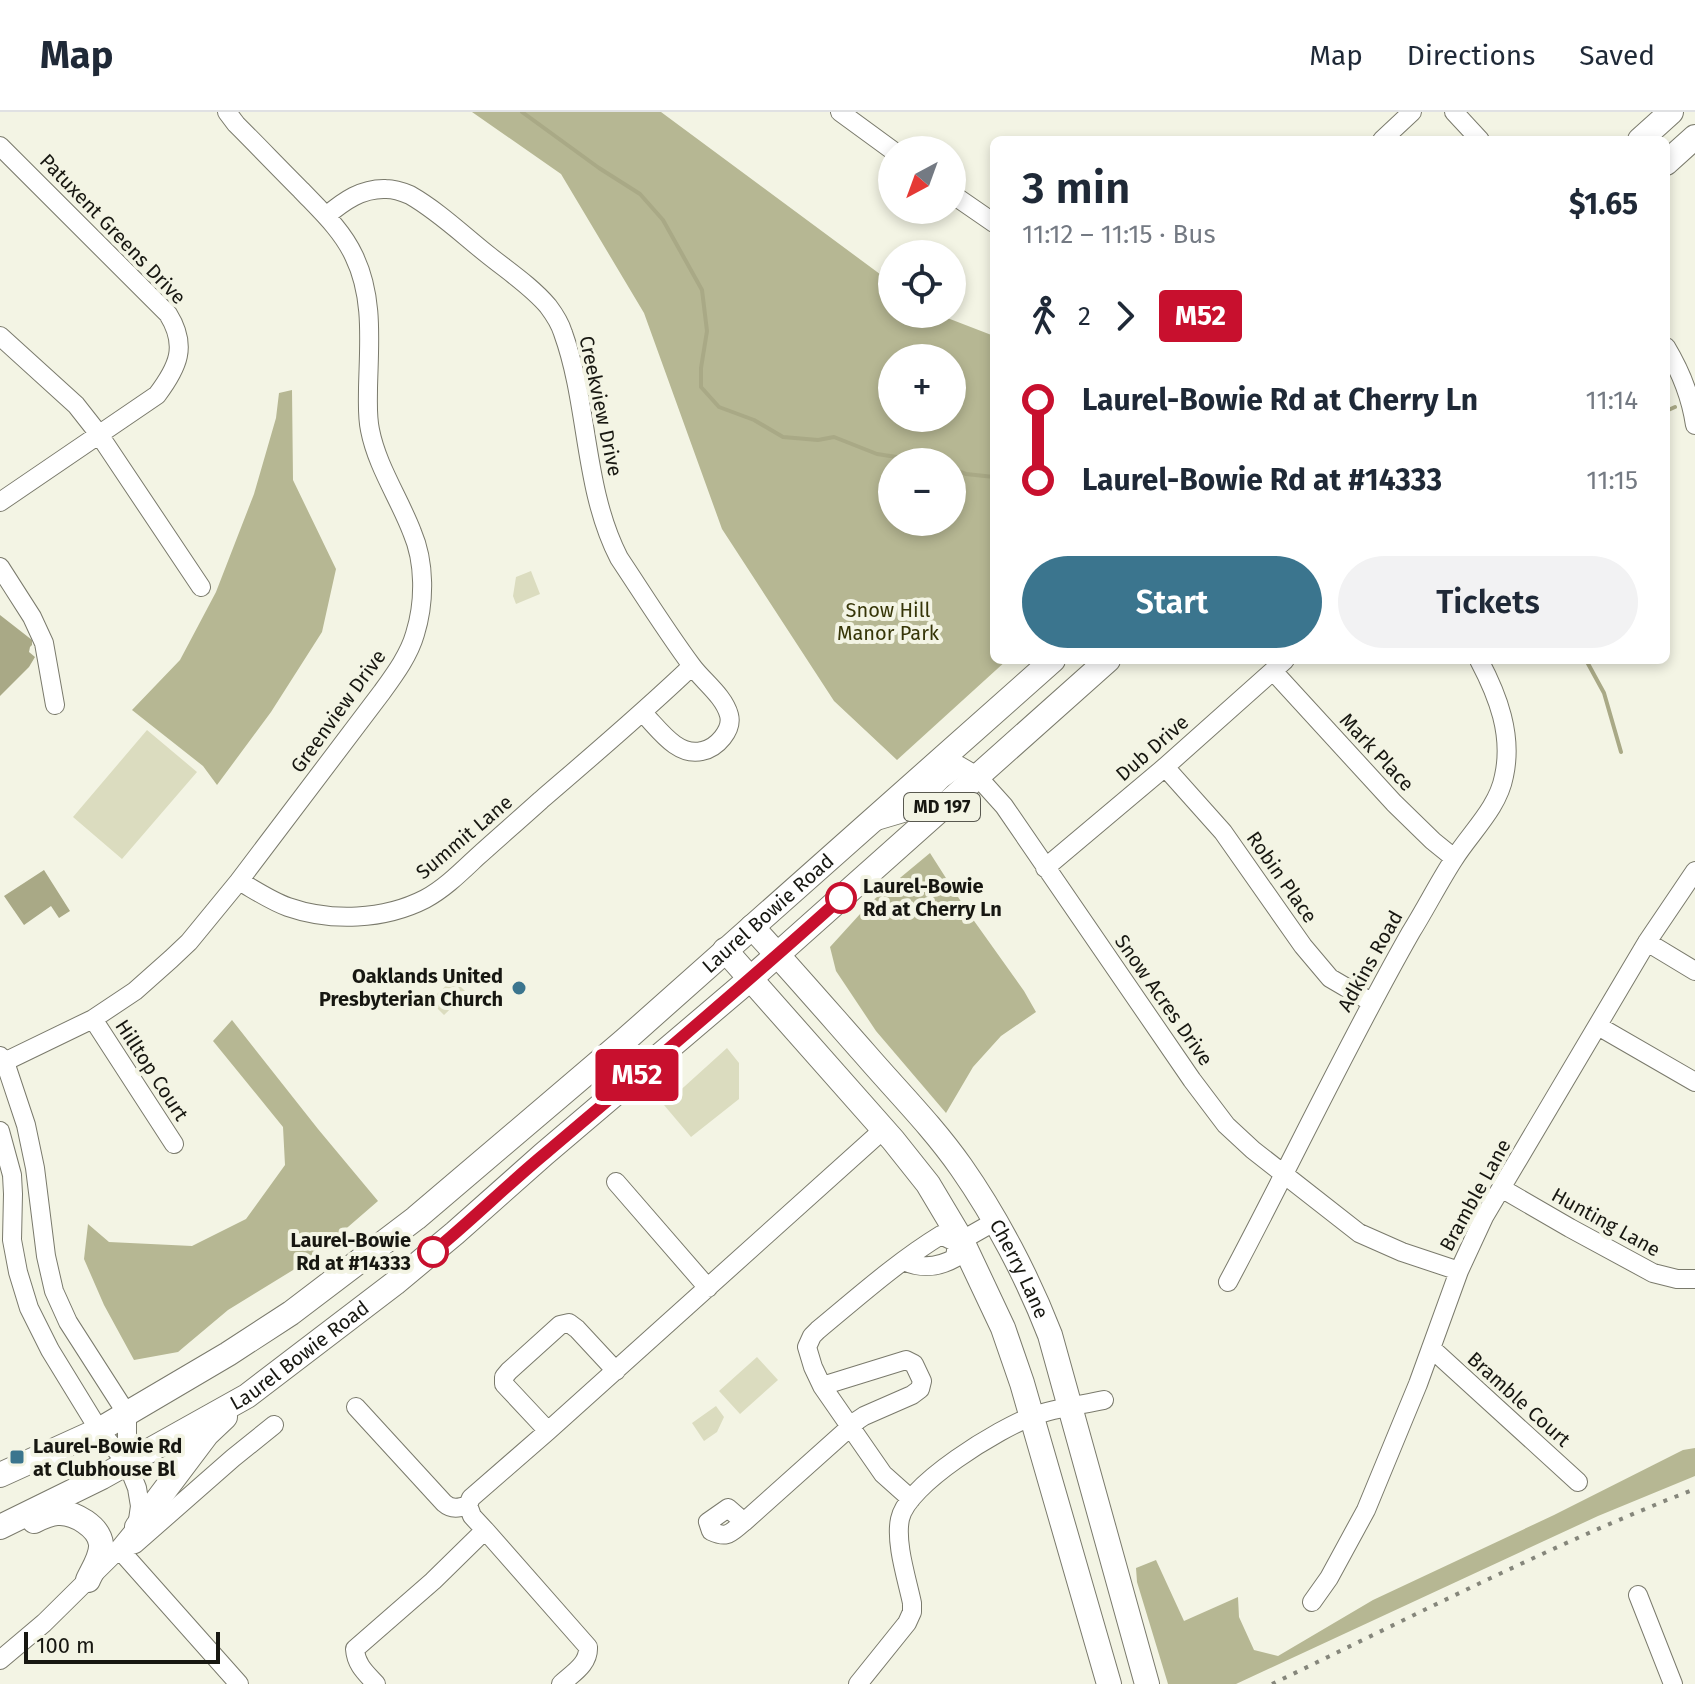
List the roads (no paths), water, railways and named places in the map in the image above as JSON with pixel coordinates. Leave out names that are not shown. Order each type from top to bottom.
[{"type":"main road","points":[[1644,136],[1671,112]]},
{"type":"main road","points":[[1670,159],[1695,137]]},
{"type":"main road","name":"Laurel Bowie Road","points":[[0,1475],[99,1430],[277,1322],[416,1218],[612,1051],[1049,664]]},
{"type":"main road","name":"Laurel Bowie Road","points":[[0,1527],[127,1463],[247,1396],[395,1283],[750,979],[1103,664]]},
{"type":"main road","name":"Cherry Lane","points":[[752,927],[960,1166],[1040,1309],[1071,1407],[1147,1684]]},
{"type":"main road","name":"Cherry Lane","points":[[725,950],[884,1129],[928,1184],[959,1242],[1003,1328],[1033,1416],[1109,1684]]},
{"type":"main road","points":[[137,1527],[207,1434],[247,1396]]},
{"type":"main road","points":[[0,1538],[51,1514],[67,1513],[76,1517],[95,1531],[101,1545],[88,1580]]},
{"type":"street","name":"Greenview Drive","points":[[2,1061],[93,1019],[135,991],[189,942],[239,881],[396,672],[415,634],[420,613],[418,550],[370,431],[366,286],[353,254],[340,233],[227,112]]},
{"type":"street","points":[[840,112],[878,140]]},
{"type":"street","points":[[1386,136],[1412,112]]},
{"type":"street","points":[[1454,112],[1476,136]]},
{"type":"street","name":"Patuxent Greens Drive","points":[[0,146],[168,314],[176,327],[179,343],[173,373],[157,395],[0,502]]},
{"type":"street","name":"Creekview Drive","points":[[326,216],[356,195],[369,191],[384,189],[409,195],[431,208],[547,305],[562,331],[573,369],[596,490],[610,539],[619,558],[692,666],[727,709],[730,722],[714,746],[701,751],[683,750],[643,713]]},
{"type":"street","points":[[966,204],[990,220]]},
{"type":"street","points":[[0,336],[76,405],[201,587]]},
{"type":"street","points":[[1670,354],[1683,378],[1695,425]]},
{"type":"street","points":[[0,567],[44,643],[55,705]]},
{"type":"street","name":"Adkins Road","points":[[1228,1282],[1371,1002],[1454,858],[1501,788],[1506,765],[1506,739],[1499,702],[1481,664]]},
{"type":"street","name":"Mark Place","points":[[1279,665],[1394,803],[1454,858]]},
{"type":"street","name":"Dub Drive","points":[[1045,868],[1279,665]]},
{"type":"street","points":[[643,713],[692,666]]},
{"type":"street","name":"Summit Lane","points":[[239,881],[287,907],[327,916],[378,914],[425,899],[459,874],[643,713]]},
{"type":"street","points":[[872,822],[910,811],[960,766],[977,776]]},
{"type":"street","name":"Robin Place","points":[[1165,767],[1223,832],[1303,946],[1330,978],[1371,1002]]},
{"type":"street","name":"Snow Acres Drive","points":[[977,776],[1004,806],[1220,1118],[1236,1136],[1359,1233],[1402,1252],[1459,1271]]},
{"type":"street","name":"Bramble Lane","points":[[1312,1602],[1329,1578],[1366,1510],[1479,1226],[1647,942],[1695,871]]},
{"type":"street","points":[[1647,942],[1695,971]]},
{"type":"street","name":"Hilltop Court","points":[[93,1019],[174,1144]]},
{"type":"street","points":[[1598,1026],[1695,1082]]},
{"type":"street","points":[[0,1660],[44,1623],[119,1549],[137,1527],[140,1514],[139,1497],[127,1463],[127,1414],[68,1322],[54,1291],[26,1125],[2,1061]]},
{"type":"street","points":[[561,1684],[581,1666],[588,1656],[588,1647],[472,1516],[468,1505],[471,1498],[884,1129]]},
{"type":"street","points":[[0,1131],[12,1175],[12,1240],[29,1308],[50,1350],[99,1430],[127,1463]]},
{"type":"street","points":[[616,1182],[708,1288]]},
{"type":"street","name":"Hunting Lane","points":[[1501,1188],[1653,1273],[1677,1279],[1695,1279]]},
{"type":"street","points":[[911,1499],[883,1474],[850,1427],[822,1386],[807,1347],[812,1336],[904,1261],[913,1265],[945,1264],[955,1258],[959,1242],[994,1222]]},
{"type":"street","points":[[548,1431],[504,1384],[504,1377],[560,1325],[569,1323],[577,1329],[616,1371]]},
{"type":"street","name":"Bramble Court","points":[[1431,1348],[1578,1482]]},
{"type":"street","points":[[744,1522],[850,1427],[864,1416],[912,1395],[920,1389],[922,1381],[914,1364],[906,1360],[822,1386]]},
{"type":"street","points":[[858,1684],[907,1623],[912,1612],[899,1522],[911,1499],[971,1448],[1033,1416],[1104,1400]]},
{"type":"street","points":[[356,1407],[449,1508],[468,1505]]},
{"type":"street","points":[[119,1549],[135,1544],[274,1425]]},
{"type":"street","points":[[376,1684],[355,1659],[355,1649],[433,1581],[485,1530]]},
{"type":"street","points":[[119,1549],[239,1684]]},
{"type":"street","points":[[1638,1595],[1673,1684]]},
{"type":"waterway","points":[[522,112],[640,194],[663,220],[702,290],[707,331],[701,387],[719,407],[754,420],[783,437],[818,440],[834,437],[878,454]]},
{"type":"waterway","points":[[1670,409],[1675,407]]},
{"type":"waterway","points":[[966,474],[990,477]]},
{"type":"waterway","points":[[1588,664],[1604,693],[1621,752]]},
{"type":"railway","points":[[1272,1684],[1534,1558],[1695,1489]]},
{"type":"place","name":"Laurel-Bowie Rd at Cherry Ln","points":[[841,898]]},
{"type":"place","name":"Oaklands United Presbyterian Church","points":[[519,988]]},
{"type":"place","name":"Laurel-Bowie Rd at #14333","points":[[433,1252]]},
{"type":"place","name":"Laurel-Bowie Rd at Clubhouse Bl","points":[[17,1457]]},
{"type":"park label","name":"Snow Hill Manor Park","points":[[888,622]]}]
